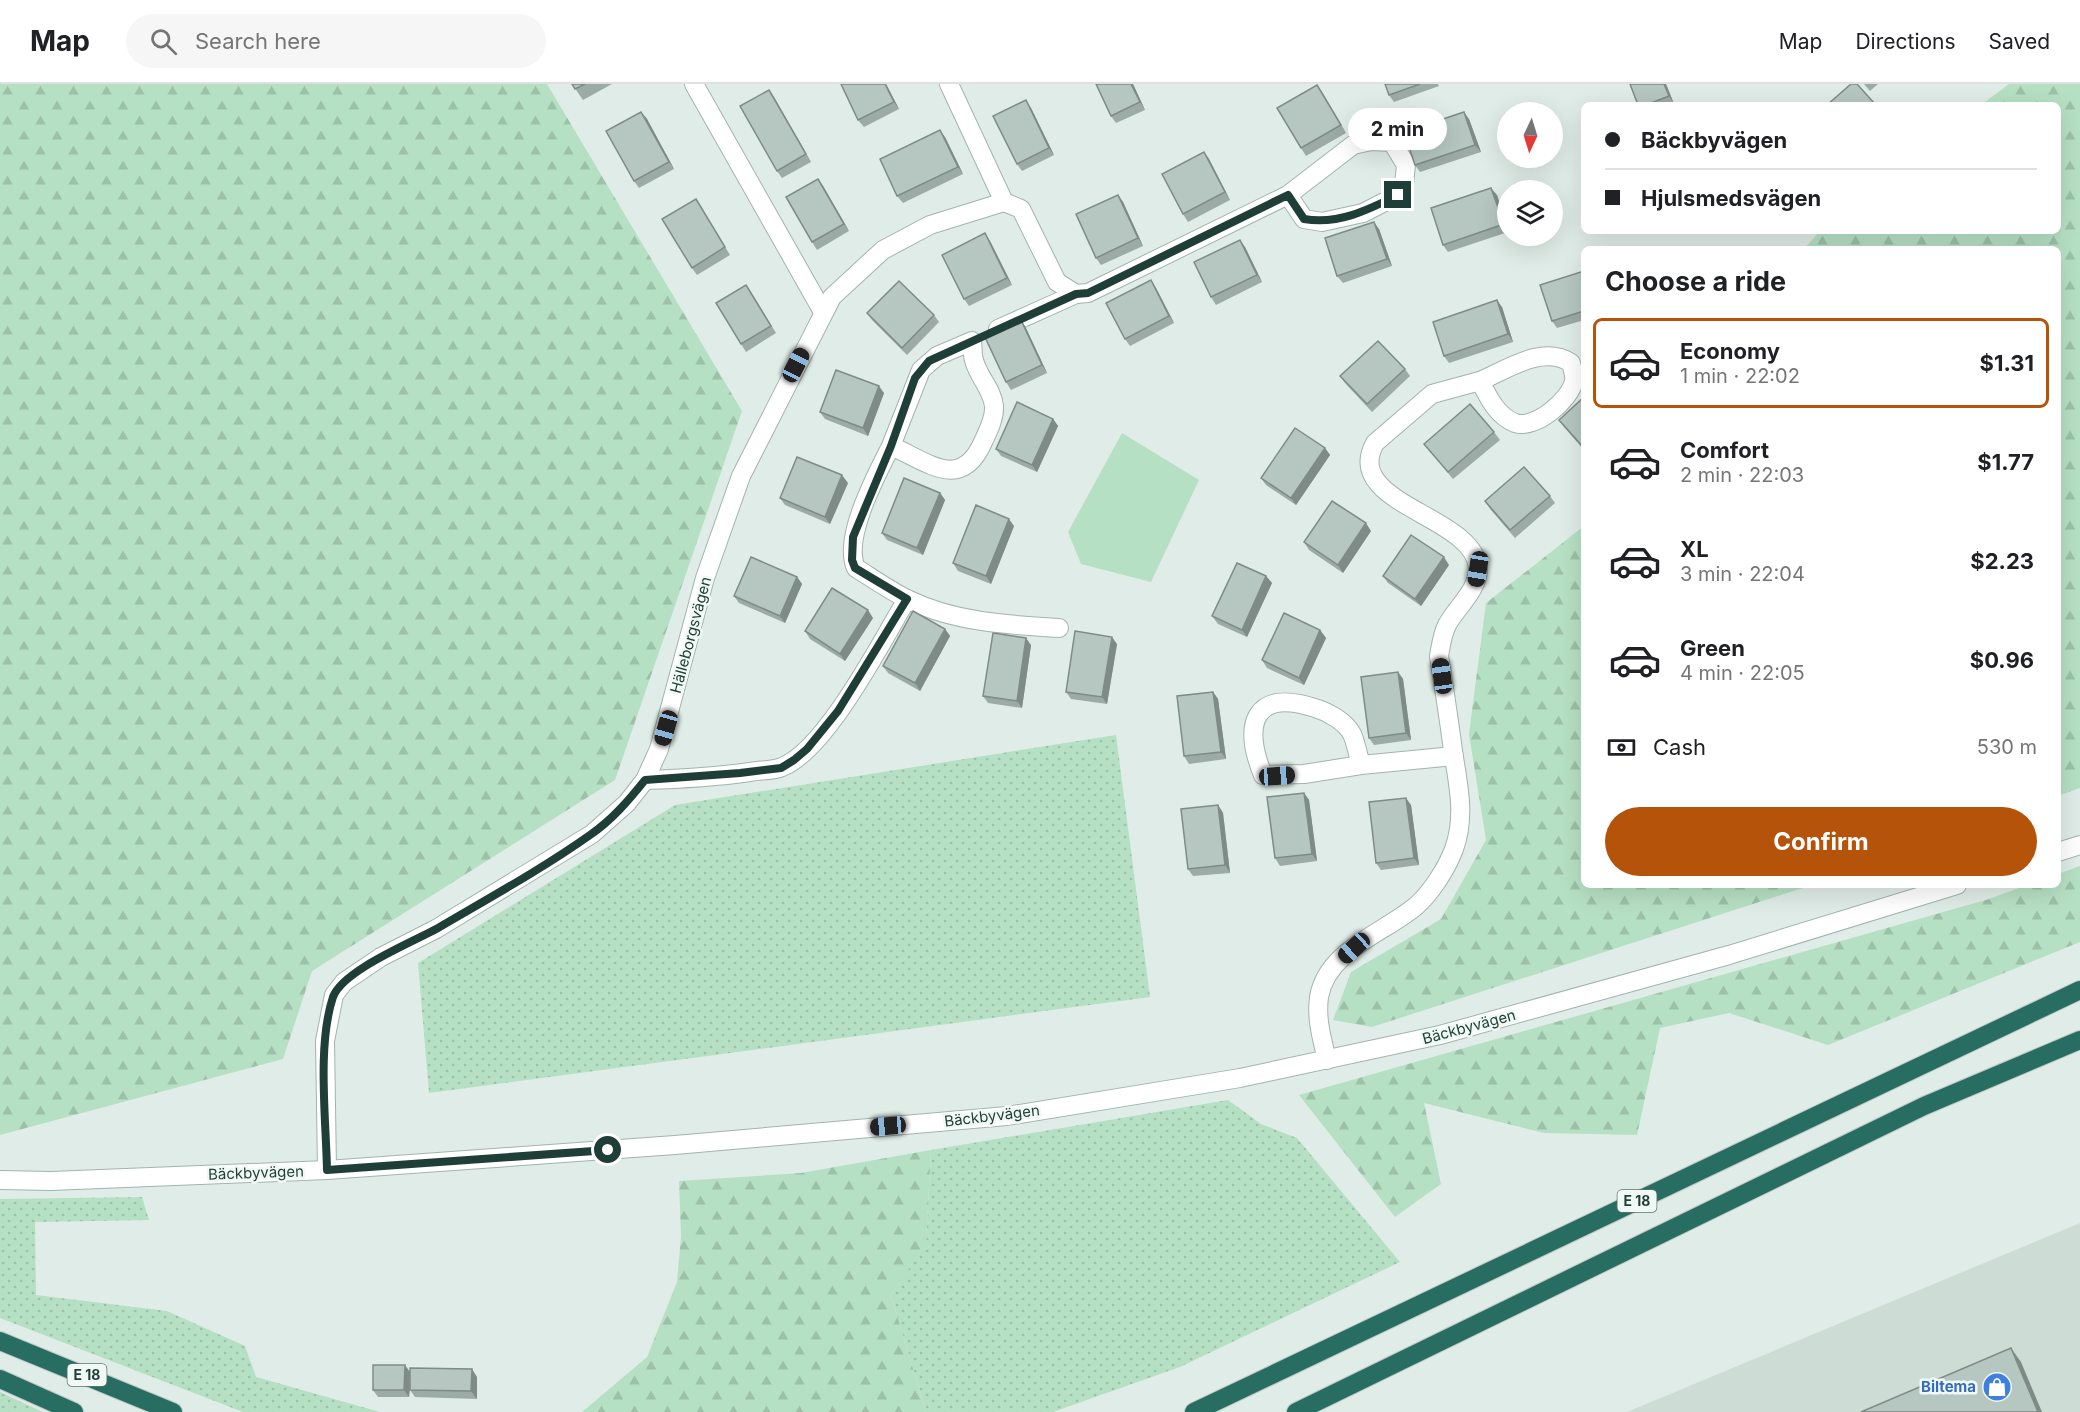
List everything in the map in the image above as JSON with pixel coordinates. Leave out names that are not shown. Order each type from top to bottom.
[{"type":"highway","name":"E 18","points":[[1194,1412],[2080,990]]},
{"type":"highway","name":"E 18","points":[[1296,1412],[1924,1106],[2080,1040]]},
{"type":"highway","name":"E 18","points":[[0,1341],[173,1412]]},
{"type":"highway","name":"E 18","points":[[0,1378],[74,1412]]},
{"type":"street","points":[[694,84],[823,312]]},
{"type":"street","points":[[949,84],[1004,202],[1021,209],[1057,282],[1076,294]]},
{"type":"street","points":[[1059,628],[975,621],[907,599],[855,568],[852,560],[853,537],[921,370],[937,356],[1076,294],[1088,293],[1288,195],[1353,145],[1371,141],[1392,142],[1406,165],[1404,184],[1398,195],[1363,213],[1322,222],[1304,219],[1288,195]]},
{"type":"street","name":"Hälleborgsvägen","points":[[327,1170],[325,1041],[334,995],[344,982],[381,957],[436,929],[592,834],[627,803],[645,780],[660,749],[705,578],[741,476],[832,297],[883,250],[930,225],[1004,202]]},
{"type":"street","points":[[891,446],[944,469],[958,471],[970,464],[989,429],[994,407],[989,388],[974,360],[972,341]]},
{"type":"street","points":[[1327,1060],[1319,1029],[1319,996],[1334,964],[1418,904],[1443,870],[1454,849],[1461,814],[1460,784],[1439,656],[1447,624],[1476,581],[1478,569],[1473,551],[1456,535],[1398,500],[1380,484],[1370,468],[1370,452],[1383,435],[1432,394],[1479,381],[1534,357],[1554,355],[1571,363],[1574,379],[1570,390],[1552,410],[1541,420],[1528,424],[1516,423],[1500,414],[1479,381]]},
{"type":"street","points":[[645,780],[781,768],[794,760],[807,749],[838,711],[907,599]]},
{"type":"street","points":[[1361,765],[1352,733],[1341,720],[1320,709],[1288,700],[1278,701],[1263,707],[1257,717],[1254,747],[1263,775],[1304,774],[1361,765],[1454,756]]},
{"type":"street","points":[[2061,851],[2080,844]]},
{"type":"street","name":"Bäckbyvägen","points":[[0,1180],[51,1181],[327,1170],[664,1146],[1007,1116],[1240,1078],[1440,1035],[1729,956],[1947,888]]},
{"type":"shaded area","points":[[2080,1223],[2080,1412],[1627,1412]]},
{"type":"green space","points":[[0,84],[547,84],[742,411],[615,780],[312,971],[283,1059],[0,1135]]},
{"type":"green space","points":[[2009,84],[2080,84],[2080,788],[2061,795],[2061,246],[1807,246],[1817,234],[2061,234],[2061,102],[1985,102]]},
{"type":"green space","points":[[1122,433],[1199,480],[1151,582],[1081,564],[1068,532]]},
{"type":"green space","points":[[1581,528],[1581,888],[1803,888],[1372,1027],[1333,1020],[1351,972],[1441,919],[1486,840],[1469,734],[1486,603]]},
{"type":"green space","points":[[1116,735],[1150,997],[429,1093],[418,963],[675,805]]},
{"type":"green space","points":[[2080,866],[2080,942],[1828,1045],[1729,1013],[1660,1028],[1637,1135],[1544,1133],[1424,1103],[1441,1184],[1395,1217],[1299,1095],[1989,899],[2019,888],[2061,888],[2061,873]]},
{"type":"green space","points":[[1228,1100],[1261,1124],[1297,1138],[1400,1262],[1180,1367],[1053,1412],[926,1412],[891,1295],[926,1243],[931,1150]]},
{"type":"green space","points":[[931,1150],[926,1244],[891,1295],[926,1412],[582,1412],[647,1357],[677,1282],[681,1236],[679,1181],[801,1173]]},
{"type":"green space","points":[[142,1197],[149,1220],[35,1222],[36,1295],[167,1311],[245,1346],[256,1377],[380,1412],[243,1412],[0,1318],[0,1199]]},
{"type":"green space","points":[[0,1392],[43,1412],[0,1412]]},
{"type":"building","points":[[572,84],[585,84],[575,89]]},
{"type":"building","points":[[841,84],[885,84],[894,102],[858,120]]},
{"type":"building","points":[[1096,84],[1131,84],[1140,102],[1111,116]]},
{"type":"building","points":[[1385,84],[1420,84],[1389,95]]},
{"type":"building","points":[[1630,84],[1664,84],[1669,96],[1654,102],[1637,102]]},
{"type":"building","points":[[1851,84],[1857,84],[1873,102],[1830,102]]},
{"type":"building","points":[[1317,85],[1341,125],[1301,148],[1277,108]]},
{"type":"building","points":[[769,90],[806,154],[777,171],[740,106]]},
{"type":"building","points":[[1026,100],[1049,148],[1017,164],[993,116]]},
{"type":"building","points":[[641,112],[669,162],[634,181],[606,131]]},
{"type":"building","points":[[1464,112],[1475,145],[1415,165],[1404,132]]},
{"type":"building","points":[[940,130],[958,167],[897,196],[880,159]]},
{"type":"building","points":[[1204,152],[1225,192],[1183,214],[1162,174]]},
{"type":"building","points":[[818,179],[844,224],[812,242],[786,197]]},
{"type":"building","points":[[1491,188],[1497,205],[1497,226],[1443,245],[1431,208]]},
{"type":"building","points":[[1118,195],[1138,238],[1096,258],[1076,214]]},
{"type":"building","points":[[696,199],[725,247],[692,268],[662,219]]},
{"type":"building","points":[[1374,222],[1387,259],[1337,276],[1325,238]]},
{"type":"building","points":[[985,233],[1007,278],[964,299],[942,255]]},
{"type":"building","points":[[1240,240],[1257,275],[1211,297],[1194,262]]},
{"type":"building","points":[[1581,272],[1581,312],[1552,321],[1540,285]]},
{"type":"building","points":[[1151,280],[1169,316],[1125,339],[1106,303]]},
{"type":"building","points":[[899,281],[934,315],[902,348],[867,313]]},
{"type":"building","points":[[746,285],[771,326],[741,344],[716,303]]},
{"type":"building","points":[[1497,300],[1508,334],[1444,356],[1433,322]]},
{"type":"building","points":[[1020,318],[1042,365],[1006,382],[984,335]]},
{"type":"building","points":[[1378,341],[1405,369],[1367,404],[1340,376]]},
{"type":"building","points":[[836,370],[879,386],[863,428],[820,412]]},
{"type":"building","points":[[1581,400],[1581,445],[1559,420]]},
{"type":"building","points":[[1017,402],[1053,419],[1032,465],[996,449]]},
{"type":"building","points":[[1470,404],[1494,432],[1448,472],[1424,444]]},
{"type":"building","points":[[1295,428],[1325,448],[1291,498],[1261,478]]},
{"type":"building","points":[[797,457],[842,475],[825,517],[780,498]]},
{"type":"building","points":[[1524,467],[1550,496],[1510,530],[1485,501]]},
{"type":"building","points":[[904,478],[940,493],[917,548],[882,533]]},
{"type":"building","points":[[1332,501],[1366,523],[1338,565],[1304,542]]},
{"type":"building","points":[[976,505],[1009,519],[986,576],[953,563]]},
{"type":"building","points":[[1411,535],[1444,557],[1415,599],[1383,576]]},
{"type":"building","points":[[751,557],[797,577],[780,616],[734,596]]},
{"type":"building","points":[[1237,563],[1266,576],[1242,630],[1212,616]]},
{"type":"building","points":[[832,588],[868,610],[840,654],[805,631]]},
{"type":"building","points":[[913,611],[945,629],[915,683],[883,666]]},
{"type":"building","points":[[1284,613],[1320,630],[1299,678],[1262,660]]},
{"type":"building","points":[[1075,631],[1112,637],[1102,697],[1066,692]]},
{"type":"building","points":[[993,633],[1026,638],[1017,701],[983,696]]},
{"type":"building","points":[[1398,672],[1406,733],[1369,738],[1361,677]]},
{"type":"building","points":[[1213,692],[1221,752],[1184,756],[1177,696]]},
{"type":"building","points":[[1304,793],[1312,854],[1275,858],[1267,797]]},
{"type":"building","points":[[1406,798],[1414,858],[1376,863],[1369,802]]},
{"type":"building","points":[[1218,805],[1225,865],[1188,869],[1181,809]]},
{"type":"building","points":[[2011,1348],[2038,1412],[1861,1412]]},
{"type":"building","points":[[373,1365],[405,1365],[404,1390],[373,1390]]},
{"type":"building","points":[[410,1368],[472,1369],[471,1391],[410,1390]]},
{"type":"place","name":"Biltema","points":[[1997,1387]]},
{"type":"route","points":[[608,1150],[327,1170],[325,1041],[334,995],[344,982],[381,957],[436,929],[592,834],[627,803],[645,780],[684,779],[781,768],[807,749],[838,711],[907,599],[855,568],[851,548],[853,537],[881,465],[891,446],[915,378],[929,361],[1076,294],[1088,293],[1288,195],[1304,219],[1322,222],[1363,213],[1398,195]]}]
